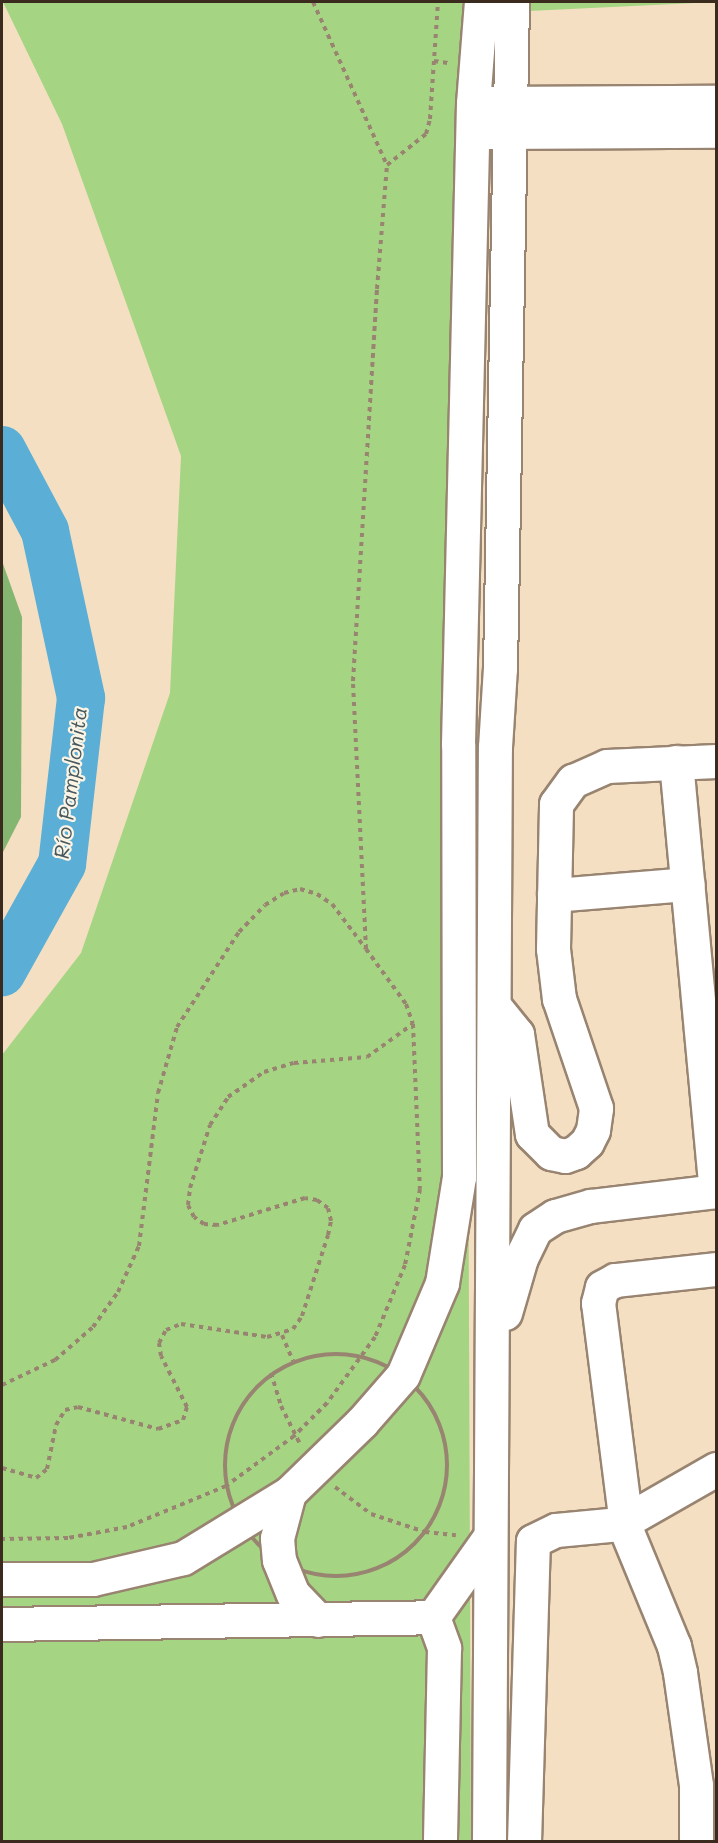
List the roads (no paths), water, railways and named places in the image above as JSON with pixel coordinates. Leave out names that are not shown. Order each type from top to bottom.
[{"type":"street","points":[[2,1579],[93,1579],[183,1558],[289,1493],[403,1375],[442,1283],[459,1177],[458,744],[473,117],[481,2]]},
{"type":"street","points":[[489,1842],[489,1538],[494,1349],[495,747],[500,668],[512,118],[512,2]]},
{"type":"street","points":[[512,118],[717,102]]},
{"type":"street","points":[[473,117],[717,131]]},
{"type":"street","points":[[461,662],[481,674],[500,668]]},
{"type":"street","points":[[458,744],[463,736],[483,731],[495,747]]},
{"type":"street","points":[[495,1007],[517,1034],[532,1134],[551,1153],[565,1156],[576,1152],[587,1142],[593,1130],[596,1108],[559,999],[554,895],[556,804],[573,781],[607,766],[717,761]]},
{"type":"street","points":[[494,1349],[521,1258],[535,1229],[555,1216],[591,1206],[716,1191],[676,762]]},
{"type":"street","points":[[554,895],[688,884]]},
{"type":"street","points":[[696,1842],[696,1785],[680,1672],[674,1646],[639,1569],[625,1522],[598,1293],[615,1280],[717,1269]]},
{"type":"street","points":[[524,1842],[533,1541],[556,1530],[625,1522],[717,1470]]},
{"type":"street","points":[[289,1493],[277,1538],[279,1560],[293,1594],[318,1620]]},
{"type":"street","points":[[433,1617],[489,1538]]},
{"type":"street","points":[[2,1624],[433,1617]]},
{"type":"street","points":[[433,1617],[444,1648],[440,1842]]},
{"type":"waterway","name":"Río Pamplonita","points":[[2,450],[45,531],[81,698],[62,864],[2,972]]}]
